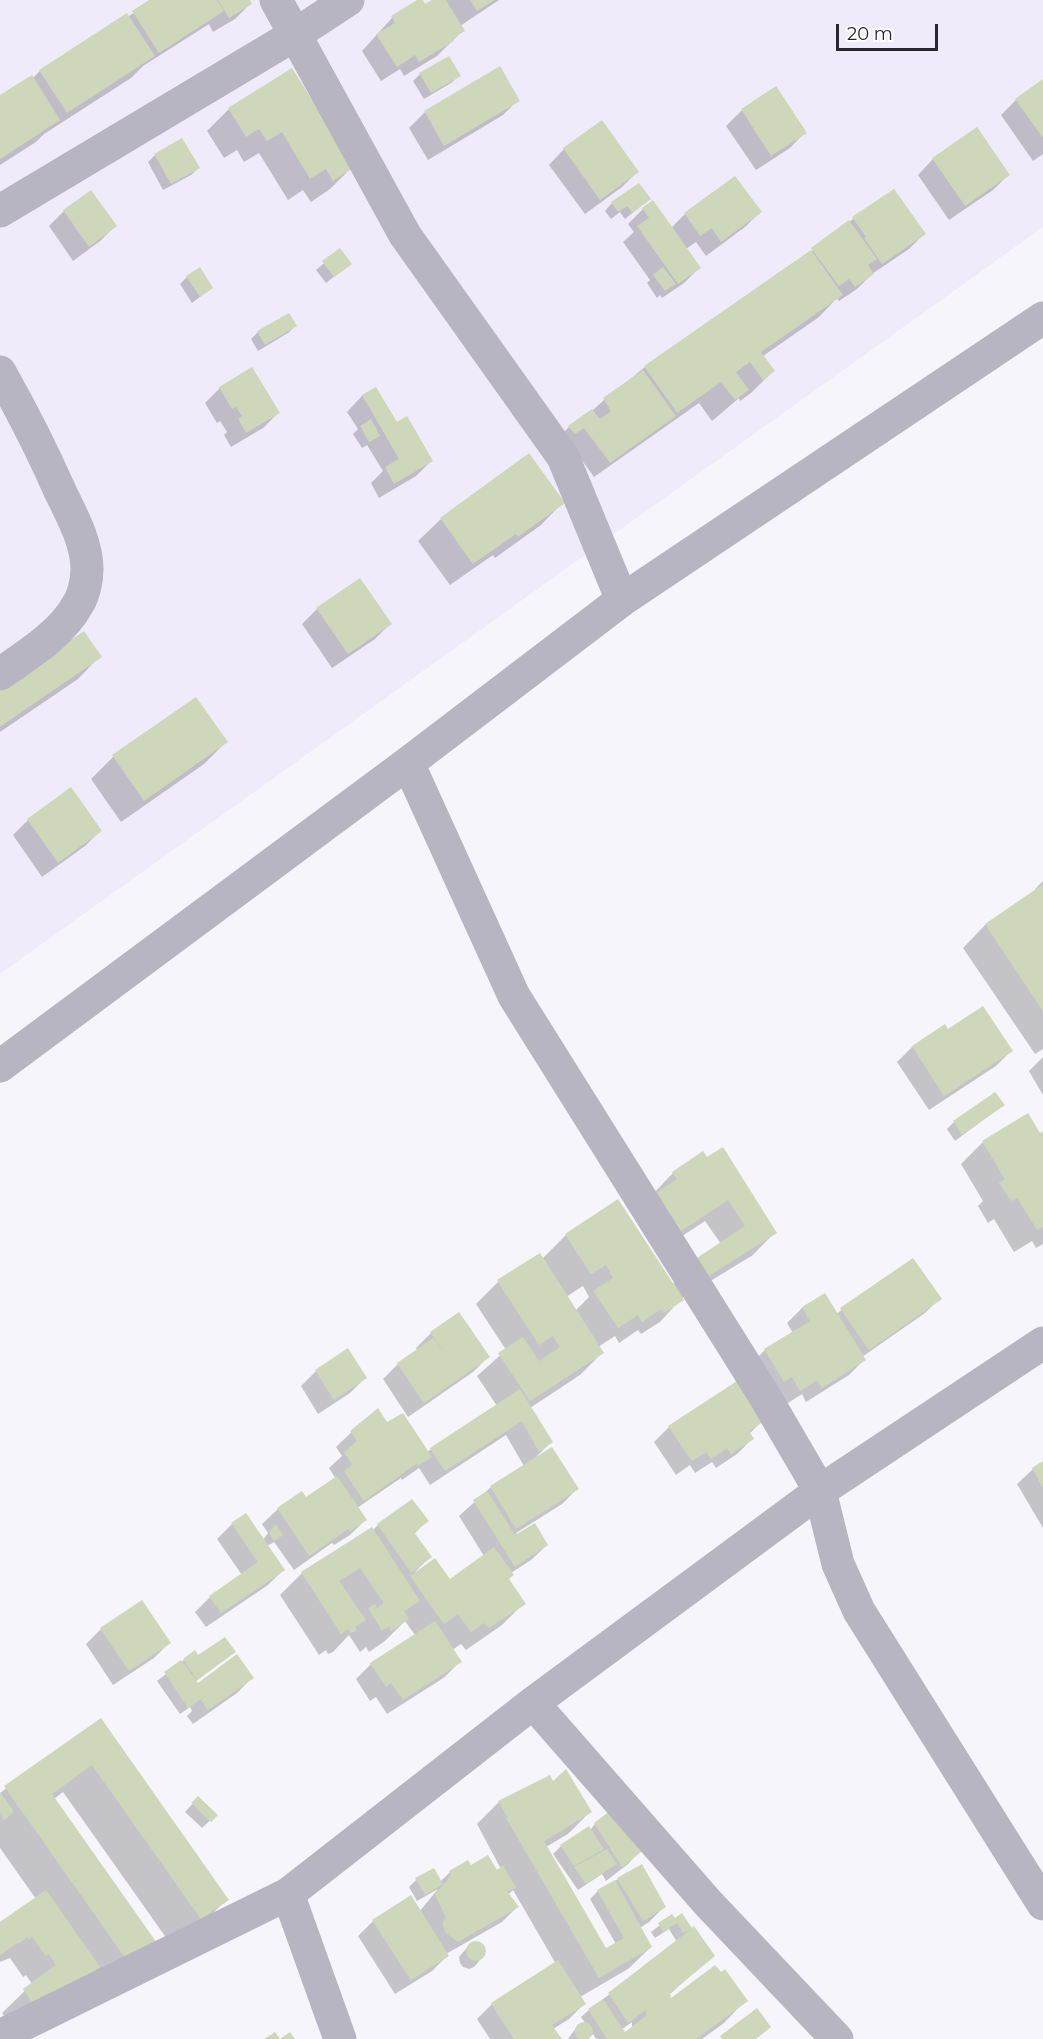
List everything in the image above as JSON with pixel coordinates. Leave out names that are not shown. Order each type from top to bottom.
[{"type":"street","points":[[276,0],[405,235],[563,457],[622,600]]},
{"type":"street","points":[[0,211],[296,34],[348,0]]},
{"type":"street","points":[[0,1066],[408,764],[622,600],[1043,318]]},
{"type":"street","points":[[0,372],[21,409],[71,514],[84,550],[87,568],[79,603],[66,621],[23,658],[0,674]]},
{"type":"street","points":[[408,764],[514,996],[764,1395],[820,1491],[838,1564],[859,1611],[1043,1904]]},
{"type":"street","points":[[0,2036],[288,1894],[533,1703],[820,1491],[1043,1343]]},
{"type":"street","points":[[533,1703],[708,1903],[837,2039]]},
{"type":"street","points":[[288,1894],[339,2039]]},
{"type":"shaded area","points":[[0,0],[1043,0],[1043,227],[0,974]]},
{"type":"building","points":[[149,0],[217,0],[224,11],[159,53],[132,11]]},
{"type":"building","points":[[218,0],[250,0],[252,4],[229,18]]},
{"type":"building","points":[[417,0],[423,0],[425,4],[432,0],[446,0],[465,31],[452,39],[454,41],[419,62],[415,55],[397,67],[376,34],[395,23],[391,16]]},
{"type":"building","points":[[470,0],[495,0],[477,11]]},
{"type":"building","points":[[127,13],[155,56],[67,113],[39,70]]},
{"type":"building","points":[[449,56],[461,76],[431,93],[419,73]]},
{"type":"building","points":[[500,66],[520,101],[444,146],[424,111]]},
{"type":"building","points":[[292,68],[354,167],[333,181],[326,169],[310,179],[282,132],[267,141],[259,129],[246,137],[228,108]]},
{"type":"building","points":[[32,75],[60,120],[0,159],[0,95]]},
{"type":"building","points":[[1043,79],[1043,138],[1015,99]]},
{"type":"building","points":[[776,86],[807,133],[771,156],[741,109]]},
{"type":"building","points":[[602,120],[639,172],[600,200],[563,148]]},
{"type":"building","points":[[977,127],[1010,175],[965,206],[932,158]]},
{"type":"building","points":[[182,138],[200,168],[171,184],[154,154]]},
{"type":"building","points":[[735,176],[762,212],[721,242],[712,228],[700,236],[684,213]]},
{"type":"building","points":[[639,183],[651,199],[632,213],[628,206],[618,212],[611,202]]},
{"type":"building","points":[[894,189],[926,234],[882,264],[852,217]]},
{"type":"building","points":[[91,190],[117,226],[89,247],[63,210]]},
{"type":"building","points":[[653,200],[701,268],[678,284],[637,226],[649,218],[642,208]]},
{"type":"building","points":[[849,220],[877,259],[868,265],[874,274],[855,287],[849,279],[839,286],[811,248]]},
{"type":"building","points":[[340,248],[352,264],[334,277],[322,261]]},
{"type":"building","points":[[811,250],[843,295],[761,352],[775,371],[763,380],[750,362],[736,372],[749,390],[735,400],[721,382],[677,413],[644,366]]},
{"type":"building","points":[[200,267],[213,288],[200,297],[186,276]]},
{"type":"building","points":[[663,267],[676,284],[665,291],[653,275]]},
{"type":"building","points":[[289,313],[297,326],[265,345],[257,331]]},
{"type":"building","points":[[252,367],[280,413],[246,433],[238,419],[242,416],[236,407],[232,409],[219,387]]},
{"type":"building","points":[[643,370],[676,416],[610,463],[584,428],[575,434],[568,426],[592,409],[600,419],[611,411],[603,398]]},
{"type":"building","points":[[376,387],[397,422],[407,416],[433,461],[394,484],[385,467],[399,459],[362,395]]},
{"type":"building","points":[[371,419],[380,436],[369,442],[360,426]]},
{"type":"building","points":[[529,453],[565,503],[518,537],[516,534],[473,564],[440,518]]},
{"type":"building","points":[[360,578],[392,624],[348,654],[316,608]]},
{"type":"building","points":[[84,631],[102,657],[0,727],[0,688]]},
{"type":"building","points":[[196,697],[228,742],[144,801],[112,755]]},
{"type":"building","points":[[71,787],[102,831],[58,863],[27,819]]},
{"type":"building","points":[[1042,885],[1043,888],[1043,1011],[985,924]]},
{"type":"building","points":[[983,1006],[1013,1051],[944,1096],[912,1046],[945,1024],[948,1029]]},
{"type":"building","points":[[995,1092],[1005,1105],[962,1135],[953,1121]]},
{"type":"building","points":[[1028,1113],[1040,1133],[1043,1131],[1043,1227],[1037,1230],[1017,1198],[1011,1201],[999,1183],[1005,1179],[982,1141]]},
{"type":"building","points":[[723,1147],[777,1233],[705,1278],[694,1260],[745,1226],[728,1200],[681,1231],[656,1193],[677,1179],[672,1172],[703,1151],[707,1157]]},
{"type":"building","points":[[618,1199],[684,1300],[664,1313],[661,1309],[642,1322],[638,1315],[618,1328],[593,1291],[613,1278],[606,1265],[591,1274],[565,1234]]},
{"type":"building","points":[[540,1253],[604,1353],[530,1401],[498,1353],[523,1337],[539,1361],[560,1347],[553,1336],[539,1345],[497,1280]]},
{"type":"building","points":[[913,1258],[942,1299],[869,1350],[840,1308]]},
{"type":"building","points":[[825,1293],[866,1360],[822,1388],[817,1380],[800,1391],[792,1377],[784,1382],[764,1349],[810,1321],[802,1307]]},
{"type":"building","points":[[459,1312],[490,1357],[424,1403],[397,1363],[433,1338],[446,1355],[430,1332]]},
{"type":"building","points":[[348,1348],[367,1378],[334,1400],[315,1370]]},
{"type":"building","points":[[737,1381],[763,1422],[749,1431],[754,1439],[731,1454],[727,1448],[711,1459],[706,1452],[692,1461],[668,1426]]},
{"type":"building","points":[[520,1389],[553,1442],[539,1452],[522,1421],[445,1471],[430,1448]]},
{"type":"building","points":[[378,1408],[387,1422],[403,1413],[432,1457],[418,1466],[416,1464],[364,1501],[344,1471],[352,1465],[344,1452],[357,1441],[350,1431]]},
{"type":"building","points":[[552,1447],[579,1489],[516,1529],[490,1486]]},
{"type":"building","points":[[1043,1461],[1043,1488],[1032,1468]]},
{"type":"building","points":[[337,1476],[367,1520],[350,1531],[348,1529],[309,1556],[277,1508],[302,1491],[306,1497]]},
{"type":"building","points":[[487,1491],[515,1535],[535,1523],[548,1545],[515,1567],[473,1500]]},
{"type":"building","points":[[412,1499],[429,1521],[414,1532],[432,1557],[411,1573],[377,1524]]},
{"type":"building","points":[[246,1513],[285,1570],[221,1613],[209,1596],[258,1562],[231,1523]]},
{"type":"building","points":[[276,1524],[283,1535],[274,1541],[269,1532]]},
{"type":"building","points":[[372,1527],[420,1601],[404,1611],[409,1619],[391,1631],[389,1626],[382,1631],[368,1608],[375,1604],[377,1608],[384,1603],[360,1568],[339,1581],[366,1620],[355,1627],[357,1630],[351,1633],[348,1629],[341,1634],[301,1572]]},
{"type":"building","points":[[494,1547],[514,1575],[509,1579],[526,1604],[489,1628],[484,1623],[471,1632],[458,1614],[444,1624],[410,1576],[435,1558],[450,1579]]},
{"type":"building","points":[[142,1600],[171,1643],[129,1671],[100,1628]]},
{"type":"building","points":[[435,1621],[462,1662],[403,1700],[391,1683],[386,1687],[370,1663]]},
{"type":"building","points":[[225,1637],[236,1652],[197,1680],[183,1659],[195,1650],[198,1655]]},
{"type":"building","points":[[237,1654],[254,1678],[208,1710],[201,1700],[207,1695],[188,1708],[164,1672],[181,1660],[198,1683]]},
{"type":"building","points":[[101,1718],[229,1900],[201,1919],[92,1765],[52,1794],[159,1946],[131,1966],[4,1786]]},
{"type":"building","points":[[566,1769],[592,1812],[544,1841],[606,1948],[624,1938],[597,1890],[615,1880],[652,1947],[599,1978],[498,1801],[550,1775],[553,1781]]},
{"type":"building","points":[[0,1792],[14,1812],[4,1820],[0,1814]]},
{"type":"building","points":[[198,1796],[218,1815],[211,1822],[191,1803]]},
{"type":"building","points":[[618,1805],[645,1849],[622,1867],[594,1823]]},
{"type":"building","points":[[589,1826],[604,1849],[574,1866],[560,1845]]},
{"type":"building","points":[[607,1849],[617,1864],[586,1884],[574,1867]]},
{"type":"building","points":[[488,1855],[497,1870],[503,1865],[516,1888],[507,1891],[519,1907],[458,1942],[446,1933],[443,1921],[446,1918],[435,1894],[451,1874],[449,1871],[468,1860],[471,1865]]},
{"type":"building","points":[[642,1864],[666,1907],[643,1921],[617,1878]]},
{"type":"building","points":[[434,1868],[443,1884],[425,1895],[415,1878]]},
{"type":"building","points":[[46,1890],[100,1967],[38,2011],[23,1989],[56,1965],[49,1954],[46,1956],[32,1937],[17,1943],[0,1955],[0,1922]]},
{"type":"building","points":[[411,1895],[449,1956],[411,1980],[372,1920]]},
{"type":"building","points":[[682,1913],[715,1956],[670,1993],[671,1998],[715,1965],[721,1972],[725,1969],[748,2001],[696,2039],[607,2039],[588,2009],[603,1999],[625,2032],[646,2016],[646,2010],[628,2023],[608,1993],[691,1929],[683,1933],[677,1923],[663,1932],[658,1923],[672,1914],[675,1918]]},
{"type":"building","points":[[472,1941],[480,1941],[486,1947],[486,1955],[480,1961],[472,1961],[466,1955],[466,1947]]},
{"type":"building","points":[[558,1960],[586,2004],[552,2025],[562,2039],[514,2039],[491,2003]]},
{"type":"building","points":[[757,2008],[771,2027],[756,2039],[722,2039],[720,2036]]},
{"type":"building","points":[[584,2022],[592,2027],[593,2031],[588,2039],[584,2040],[576,2035],[575,2031],[580,2023]]},
{"type":"building","points":[[275,2032],[280,2039],[264,2039]]},
{"type":"building","points":[[290,2032],[295,2039],[280,2039]]}]
